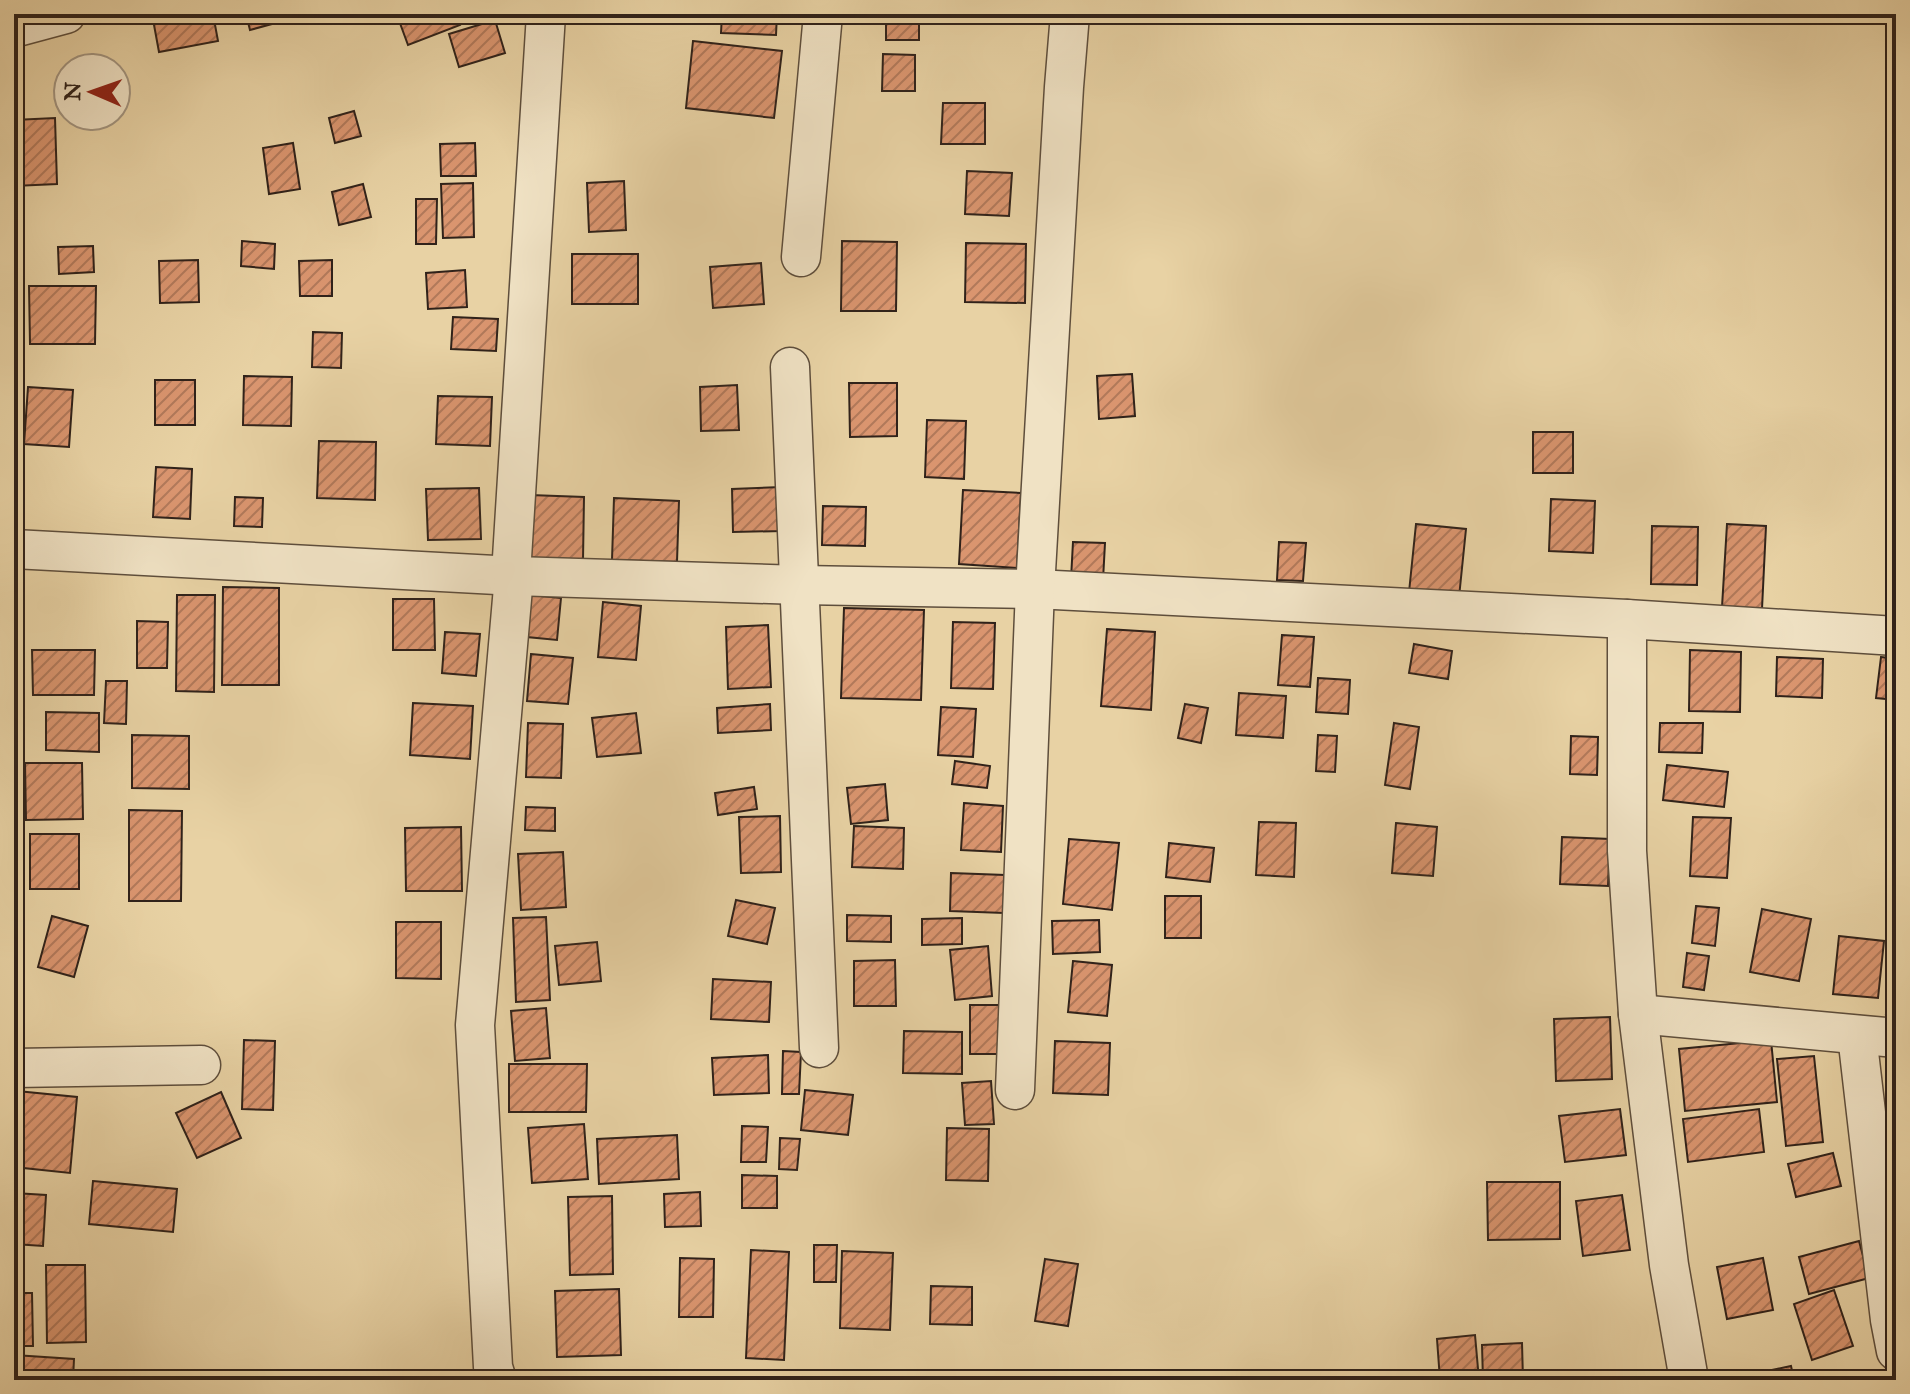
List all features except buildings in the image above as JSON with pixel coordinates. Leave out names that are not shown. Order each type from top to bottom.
[{"type":"street","points":[[14,28],[66,14]]},
{"type":"street","points":[[497,1380],[493,1367],[475,1025],[514,576],[512,558],[546,14]]},
{"type":"street","points":[[801,257],[823,14]]},
{"type":"street","points":[[1015,1090],[1035,589],[1070,14]]},
{"type":"street","points":[[790,367],[819,1048]]},
{"type":"street","points":[[14,549],[514,576],[1035,589],[1896,636]]},
{"type":"street","points":[[1627,619],[1627,851],[1638,1014],[1669,1265],[1689,1380]]},
{"type":"street","points":[[1638,1014],[1896,1038]]},
{"type":"street","points":[[1857,1035],[1896,1351]]},
{"type":"street","points":[[14,1068],[201,1065]]}]
